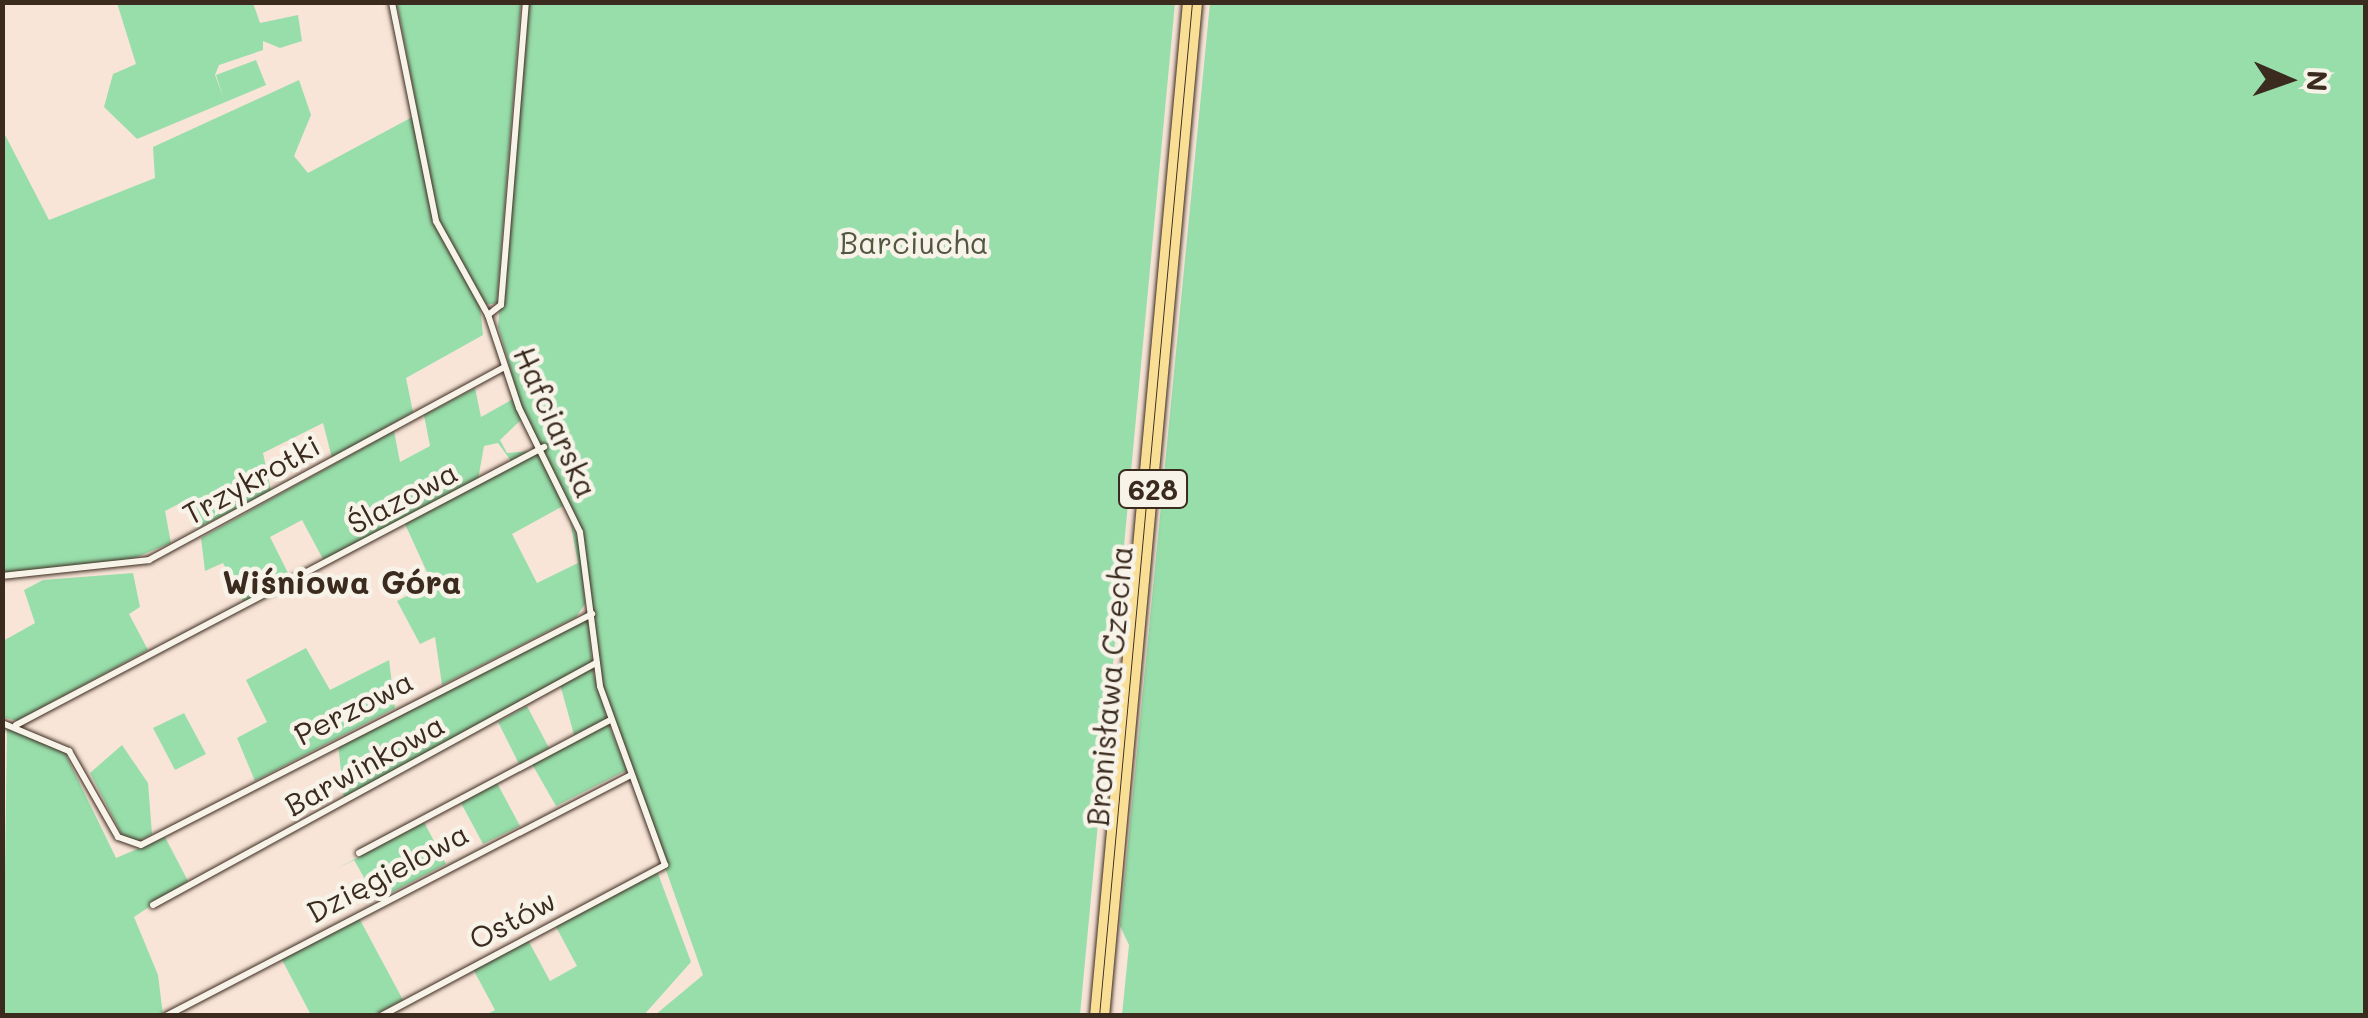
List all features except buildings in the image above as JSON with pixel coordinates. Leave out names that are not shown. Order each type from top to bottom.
[{"type":"main road","name":"Bronisława Czecha","points":[[1094,1016],[1187,2]]},
{"type":"main road","name":"Bronisława Czecha","points":[[1104,1016],[1197,2]]},
{"type":"street","name":"Hafciarska","points":[[392,2],[436,221],[488,315],[504,367],[544,446],[580,532],[596,663],[610,720],[666,865]]},
{"type":"street","points":[[488,315],[501,303],[526,2]]},
{"type":"street","name":"Trzykrotki","points":[[2,576],[149,560],[504,367]]},
{"type":"street","name":"Ślazowa","points":[[15,726],[544,446]]},
{"type":"street","name":"Perzowa","points":[[15,726],[69,751],[118,837],[136,845],[592,614]]},
{"type":"street","name":"Barwinkowa","points":[[153,905],[596,663]]},
{"type":"street","points":[[359,853],[610,720]]},
{"type":"street","points":[[2,723],[15,726]]},
{"type":"street","name":"Dzięgielowa","points":[[166,1016],[632,775]]},
{"type":"street","name":"Ostów","points":[[381,1016],[666,865]]},
{"type":"green space","points":[[117,3],[253,3],[260,23],[298,15],[302,41],[280,48],[263,41],[263,50],[219,65],[215,75],[224,99],[216,75],[256,60],[266,85],[137,139],[104,107],[113,74],[136,64]]},
{"type":"green space","points":[[397,3],[521,3],[497,303],[486,305],[438,221]]},
{"type":"green space","name":"Barciucha","points":[[529,3],[1175,3],[1080,1015],[655,1015],[703,975],[601,686],[584,537],[521,407],[498,326]]},
{"type":"green space","points":[[1190,3],[1194,3],[1103,998],[1099,998]]},
{"type":"green space","points":[[1210,3],[2365,3],[2365,1015],[1122,1015],[1129,945],[1120,926]]},
{"type":"green space","points":[[299,80],[311,115],[294,156],[308,173],[416,115],[435,226],[480,306],[483,335],[406,378],[413,412],[332,458],[323,423],[263,453],[271,491],[198,528],[192,497],[165,511],[171,543],[127,561],[3,574],[2,129],[49,220],[155,178],[153,147]]},
{"type":"green space","points":[[475,388],[481,417],[513,399],[523,418],[500,440],[507,453],[530,451],[511,461],[498,443],[484,446],[478,480],[324,561],[302,520],[270,537],[291,579],[244,603],[223,563],[205,571],[201,538],[394,431],[400,462],[430,446],[424,415]]},
{"type":"green space","points":[[544,449],[563,506],[512,534],[537,583],[578,563],[570,521],[580,544],[585,604],[576,617],[442,685],[435,637],[420,644],[397,601],[432,583],[405,524]]},
{"type":"green space","points":[[133,573],[140,607],[129,614],[148,650],[17,721],[3,717],[3,641],[35,623],[24,590],[43,580]]},
{"type":"green space","points":[[588,618],[592,663],[344,799],[338,743]]},
{"type":"green space","points":[[306,648],[330,690],[389,660],[395,708],[255,781],[237,738],[267,722],[246,680]]},
{"type":"green space","points":[[592,668],[607,719],[574,735],[560,684]]},
{"type":"green space","points":[[527,706],[549,748],[519,764],[498,722]]},
{"type":"green space","points":[[184,713],[206,754],[175,770],[153,728]]},
{"type":"green space","points":[[608,723],[627,770],[556,806],[532,764]]},
{"type":"green space","points":[[7,727],[65,753],[116,858],[165,837],[188,881],[134,917],[158,975],[163,1015],[3,1015]]},
{"type":"green space","points":[[122,745],[148,783],[152,834],[138,842],[122,835],[90,773]]},
{"type":"green space","points":[[497,783],[520,826],[483,844],[461,803]]},
{"type":"green space","points":[[424,822],[446,864],[377,900],[354,860],[336,869]]},
{"type":"green space","points":[[657,871],[691,962],[643,1016],[485,1015],[495,1010],[473,969],[528,940],[550,981],[577,966],[555,925]]},
{"type":"green space","points":[[359,918],[403,1000],[374,1015],[311,1015],[281,958]]},
{"type":"district","name":"Wiśniowa Góra","points":[[342,581]]}]
